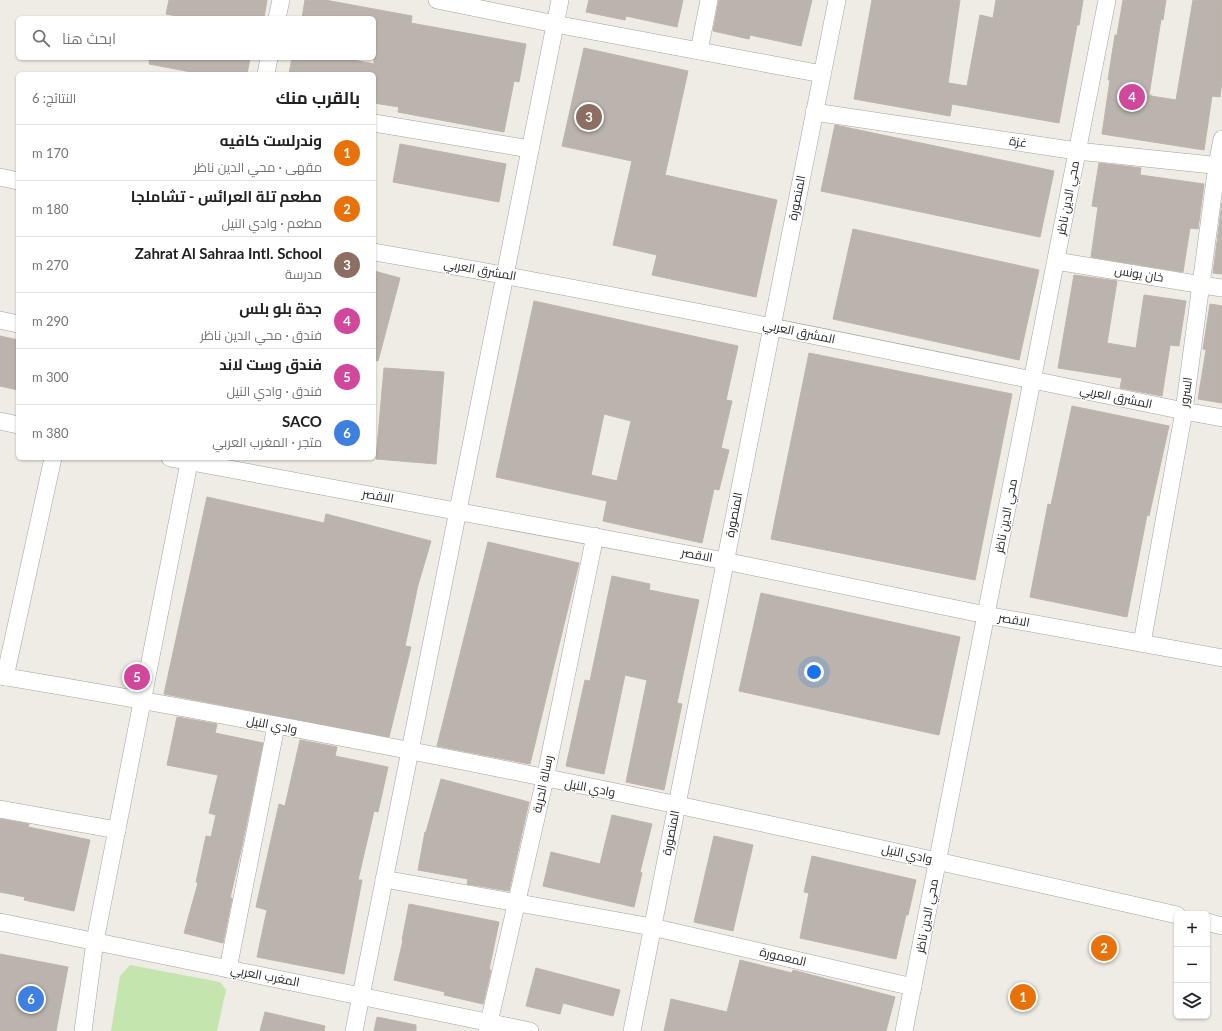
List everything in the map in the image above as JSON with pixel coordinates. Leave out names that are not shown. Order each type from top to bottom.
[{"type":"street","points":[[277,16],[281,0]]},
{"type":"street","points":[[437,0],[555,24],[822,74]]},
{"type":"street","points":[[354,1031],[560,0]]},
{"type":"street","points":[[698,51],[708,0]]},
{"type":"street","name":"المنصورة","points":[[632,1031],[837,0]]},
{"type":"street","name":"محي الدين ناظر","points":[[904,1031],[1107,0]]},
{"type":"street","points":[[266,72],[269,60]]},
{"type":"street","name":"غزة","points":[[814,112],[1077,151],[1220,166]]},
{"type":"street","points":[[376,122],[530,149]]},
{"type":"street","name":"السرور","points":[[1142,644],[1184,411],[1201,284],[1220,166],[1222,139]]},
{"type":"street","points":[[0,177],[16,181]]},
{"type":"street","name":"المشرق العربي","points":[[376,252],[505,274],[772,326],[1222,418]]},
{"type":"street","name":"خان يونس","points":[[1056,260],[1222,288]]},
{"type":"street","points":[[0,320],[16,324]]},
{"type":"street","points":[[0,421],[16,425]]},
{"type":"street","points":[[2,676],[53,460]]},
{"type":"street","points":[[82,1031],[95,941],[190,460]]},
{"type":"street","name":"الاقصر","points":[[190,460],[725,561],[986,615],[1222,658]]},
{"type":"street","name":"رسالة الحرية","points":[[488,1027],[545,779],[595,536]]},
{"type":"street","name":"وادي النيل","points":[[2,676],[142,700],[410,751],[676,805],[938,861],[1174,914]]},
{"type":"street","points":[[228,969],[276,726]]},
{"type":"street","points":[[0,808],[117,830]]},
{"type":"street","name":"المعمورة","points":[[384,879],[652,927],[913,987]]},
{"type":"street","name":"المغرب العربي","points":[[0,922],[361,995],[488,1027],[530,1031]]},
{"type":"street","points":[[1210,923],[1222,926]]},
{"type":"green space","points":[[130,965],[220,982],[226,990],[217,1031],[111,1031],[120,976]]},
{"type":"building","points":[[169,0],[267,0],[264,16],[176,16],[166,14]]},
{"type":"building","points":[[305,0],[325,0],[412,16],[411,23],[526,44],[519,82],[514,81],[504,132],[398,112],[399,107],[376,103],[376,72],[289,72],[292,60],[353,60],[374,64],[374,60],[376,60],[376,16],[302,16]]},
{"type":"building","points":[[589,0],[683,0],[677,27],[626,16],[625,20],[586,12]]},
{"type":"building","points":[[719,0],[812,0],[801,46],[750,35],[749,39],[713,31]]},
{"type":"building","points":[[872,0],[960,0],[948,83],[967,86],[980,15],[993,18],[996,0],[1083,0],[1059,123],[952,104],[950,116],[854,99]]},
{"type":"building","points":[[1123,0],[1166,0],[1163,20],[1161,19],[1149,95],[1176,100],[1193,0],[1222,0],[1222,82],[1220,97],[1212,96],[1204,150],[1102,134],[1115,35],[1117,35]]},
{"type":"building","points":[[584,48],[688,71],[665,175],[777,200],[756,297],[652,275],[657,255],[613,245],[632,161],[562,146]]},
{"type":"building","points":[[150,60],[250,60],[247,72],[191,72],[149,64]]},
{"type":"building","points":[[835,125],[1054,171],[1040,237],[821,191]]},
{"type":"building","points":[[400,144],[506,164],[499,202],[393,182]]},
{"type":"building","points":[[1099,163],[1141,168],[1140,175],[1204,184],[1198,229],[1190,228],[1183,272],[1091,257],[1098,207],[1092,206]]},
{"type":"building","points":[[1222,203],[1222,274],[1213,273]]},
{"type":"building","points":[[853,229],[1039,270],[1019,360],[833,319]]},
{"type":"building","points":[[376,272],[400,278],[378,361],[376,360]]},
{"type":"building","points":[[1074,275],[1117,281],[1107,343],[1136,348],[1144,295],[1186,301],[1179,346],[1170,345],[1162,396],[1120,388],[1122,378],[1058,368]]},
{"type":"building","points":[[534,301],[738,346],[726,400],[732,401],[721,448],[729,450],[719,490],[714,489],[702,543],[603,521],[607,501],[496,477]],"holes":[[[604,414],[631,421],[617,481],[591,475]]]},
{"type":"building","points":[[1210,304],[1222,306],[1222,403],[1198,399],[1206,350],[1203,349]]},
{"type":"building","points":[[0,336],[16,340],[16,390],[0,386]]},
{"type":"building","points":[[809,353],[1012,394],[975,580],[771,539]]},
{"type":"building","points":[[384,368],[444,372],[436,464],[376,459]]},
{"type":"building","points":[[1072,406],[1169,426],[1149,516],[1147,515],[1127,617],[1030,597],[1048,504],[1051,505]]},
{"type":"building","points":[[207,497],[324,523],[326,514],[431,541],[418,585],[405,646],[411,647],[389,737],[164,694]]},
{"type":"building","points":[[488,542],[579,563],[530,764],[437,746]]},
{"type":"building","points":[[612,576],[650,584],[649,590],[699,600],[677,703],[682,704],[664,790],[626,782],[647,680],[625,675],[604,774],[566,766],[585,680],[590,681]]},
{"type":"building","points":[[761,593],[960,637],[939,735],[739,691]]},
{"type":"building","points":[[177,717],[217,724],[215,733],[263,743],[230,898],[232,898],[223,943],[184,933],[198,883],[196,882],[206,836],[211,837],[216,815],[209,813],[218,775],[167,765]]},
{"type":"building","points":[[300,740],[337,747],[335,756],[388,767],[378,812],[374,811],[358,880],[362,880],[344,974],[257,957],[267,910],[256,907],[279,804],[285,806]]},
{"type":"building","points":[[441,779],[529,802],[509,891],[467,884],[468,879],[418,870],[425,832]]},
{"type":"building","points":[[612,815],[652,824],[640,872],[642,873],[634,907],[543,886],[551,852],[600,864]]},
{"type":"building","points":[[0,819],[29,824],[28,827],[90,840],[74,911],[24,900],[25,897],[0,892]]},
{"type":"building","points":[[714,836],[753,845],[733,931],[694,922]]},
{"type":"building","points":[[812,856],[916,880],[896,959],[800,938],[809,893],[804,892]]},
{"type":"building","points":[[409,904],[499,922],[489,970],[491,970],[483,1004],[444,995],[445,992],[394,980]]},
{"type":"building","points":[[0,954],[68,967],[56,1031],[0,1031]]},
{"type":"building","points":[[740,960],[792,973],[793,970],[895,997],[886,1031],[664,1031],[671,999],[727,1012]]},
{"type":"building","points":[[536,968],[620,990],[613,1016],[563,1003],[560,1014],[526,1006]]},
{"type":"building","points":[[265,1012],[325,1026],[324,1031],[260,1031]]},
{"type":"building","points":[[377,1017],[416,1025],[416,1031],[374,1031]]},
{"type":"place","name":"جدة بلو بلس","points":[[1132,97]]},
{"type":"place","name":"Zahrat Al Sahraa Intl. School","points":[[589,117]]},
{"type":"place","name":"فندق وست لاند","points":[[137,677]]},
{"type":"place","name":"مطعم تلة العرائس - تشاملجا","points":[[1104,948]]},
{"type":"place","name":"وندرلست كافيه","points":[[1023,997]]},
{"type":"place","name":"SACO","points":[[31,999]]}]
